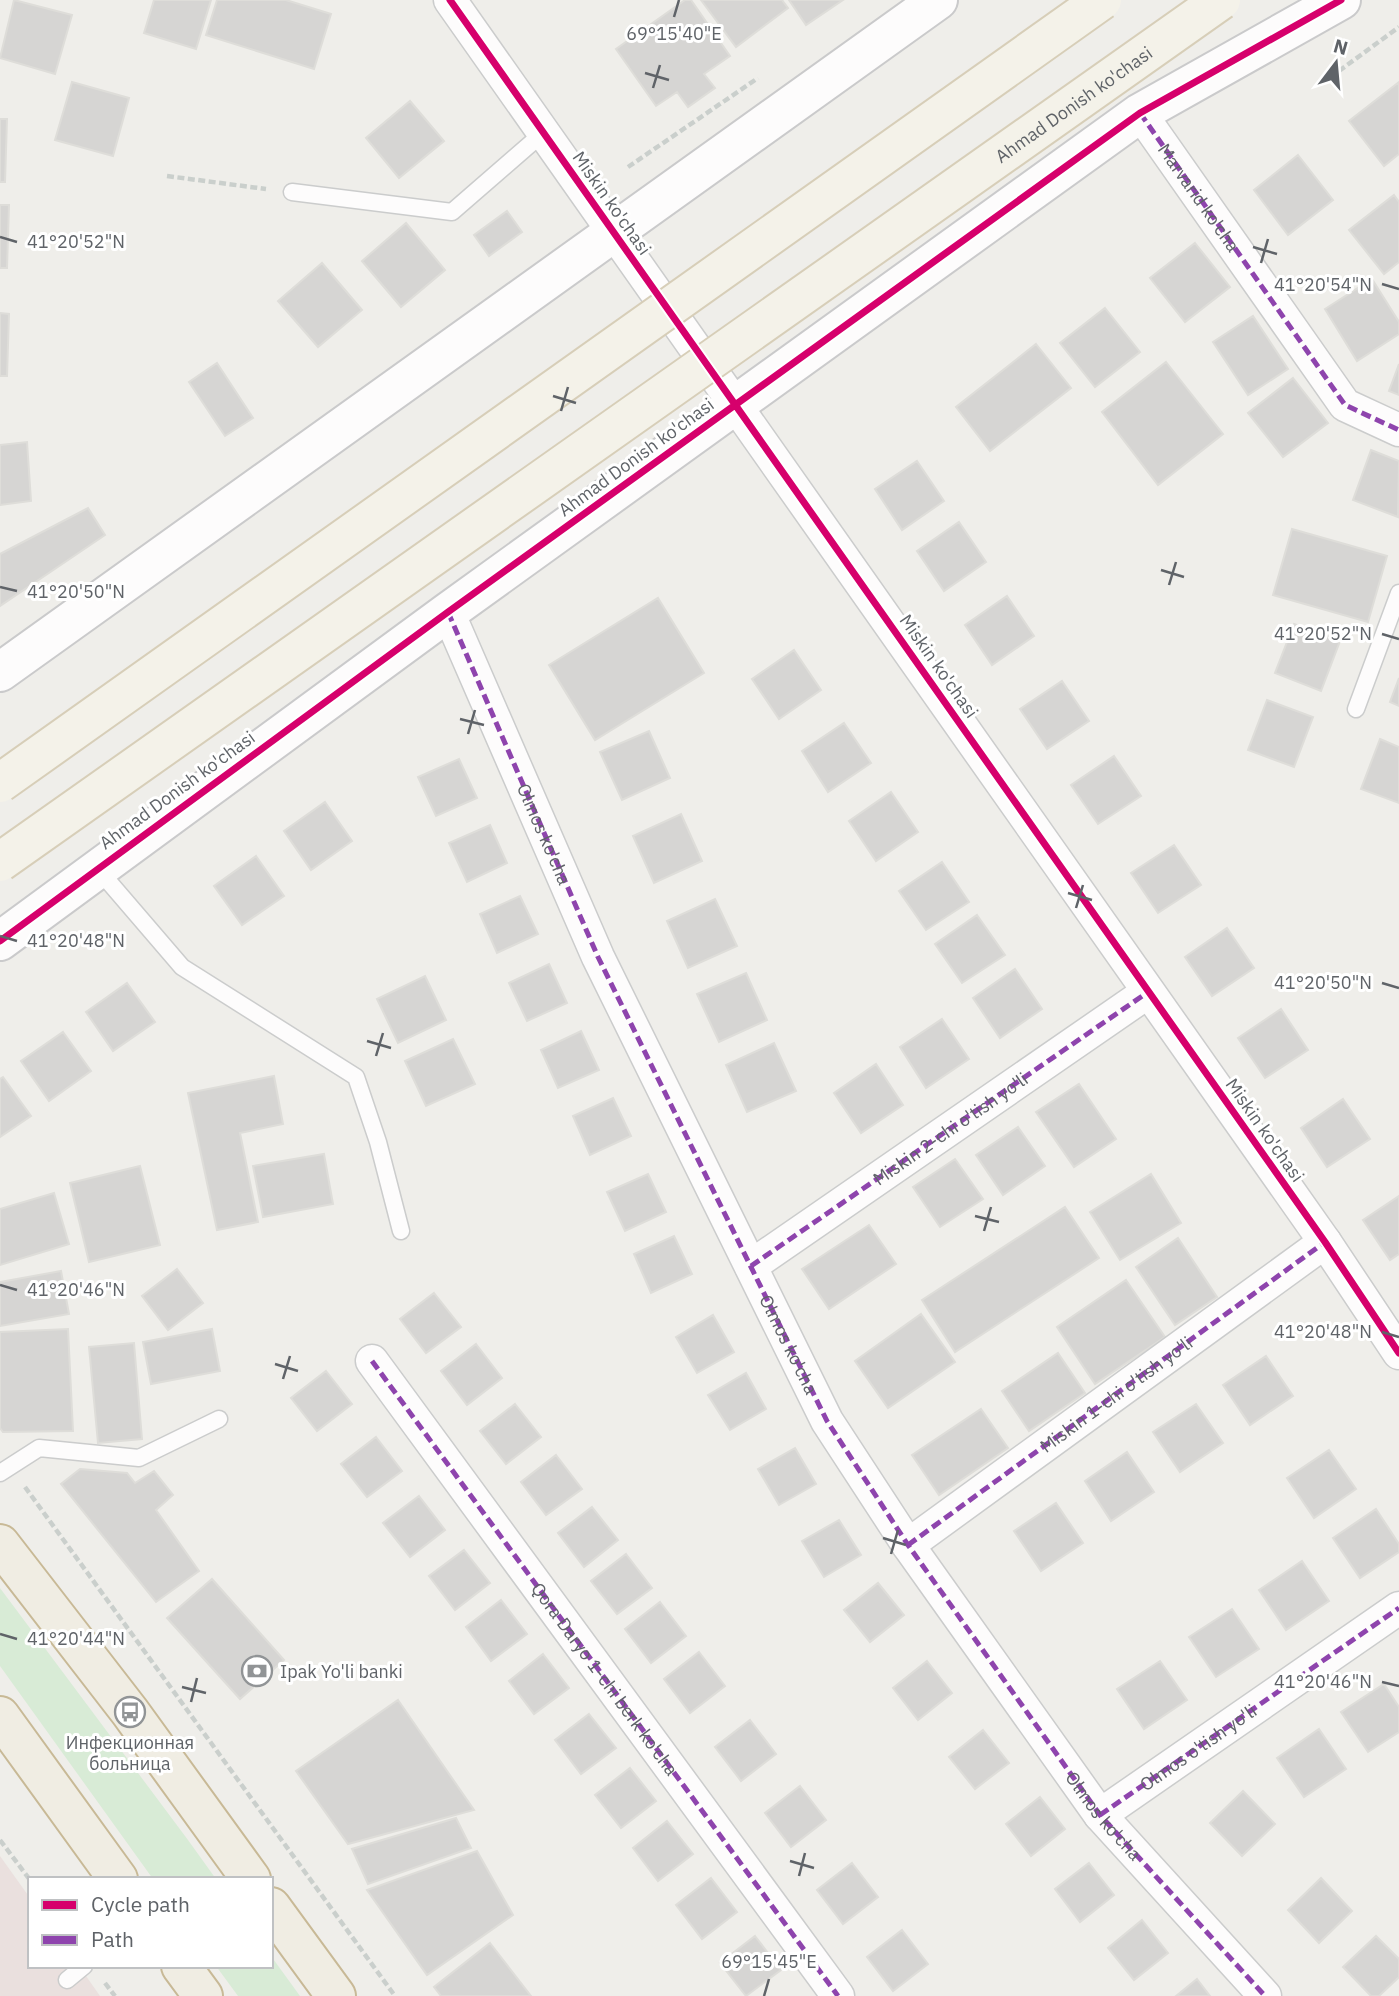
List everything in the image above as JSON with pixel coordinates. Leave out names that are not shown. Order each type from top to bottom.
[{"type":"highway","points":[[0,1544],[130,1712],[250,1877]]},
{"type":"highway","points":[[0,1716],[117,1877]]},
{"type":"highway","points":[[273,1910],[336,1996]]},
{"type":"highway","points":[[182,1968],[203,1996]]},
{"type":"main road","points":[[0,783],[1102,0]]},
{"type":"main road","name":"Ahmad Donish ko'chasi","points":[[0,862],[1221,0]]},
{"type":"street","name":"Miskin ko'chasi","points":[[450,0],[1325,1242],[1399,1353]]},
{"type":"street","points":[[0,672],[937,0]]},
{"type":"street","name":"Ahmad Donish ko'chasi","points":[[0,941],[448,612],[1140,113],[1341,0]]},
{"type":"street","name":"Marvarid ko'cha","points":[[1140,113],[1345,405],[1399,430]]},
{"type":"street","name":"Olmos ko'cha","points":[[448,612],[598,957],[827,1421],[908,1545],[1100,1815],[1265,1996]]},
{"type":"street","name":"Miskin 2-chi o'tish yo'li","points":[[751,1266],[1148,992]]},
{"type":"street","name":"Miskin 1-chi o'tish yo'li","points":[[908,1545],[1325,1242]]},
{"type":"street","name":"Qora Daryo 1-chi berk ko'cha","points":[[372,1361],[838,1996]]},
{"type":"street","name":"Olmos o'tish yo'li","points":[[1100,1815],[1399,1608]]},
{"type":"lane","points":[[292,192],[452,212],[543,133]]},
{"type":"lane","points":[[1356,709],[1399,593]]},
{"type":"lane","points":[[97,868],[183,967],[356,1077],[378,1142],[401,1231]]},
{"type":"lane","points":[[5,1470],[39,1448],[139,1458],[219,1419]]},
{"type":"lane","points":[[67,1980],[82,1968]]},
{"type":"path","points":[[1339,71],[1399,27]]},
{"type":"path","points":[[628,167],[770,70]]},
{"type":"path","points":[[167,176],[292,192]]},
{"type":"path","points":[[5,1470],[395,1996]]},
{"type":"path","points":[[0,1840],[28,1877]]},
{"type":"shaded area","points":[[0,1856],[28,1895],[28,1968],[80,1968],[100,1996],[0,1996]]},
{"type":"green space","points":[[0,1588],[215,1877],[152,1877],[0,1666]]},
{"type":"green space","points":[[273,1959],[300,1996],[238,1996],[217,1968],[273,1968]]},
{"type":"building","points":[[14,0],[72,15],[55,74],[0,58]]},
{"type":"building","points":[[154,0],[211,0],[196,49],[144,33]]},
{"type":"building","points":[[217,0],[286,0],[331,14],[314,69],[206,35]]},
{"type":"building","points":[[685,0],[691,0],[730,56],[704,74],[715,88],[688,107],[677,92],[656,106],[616,49]]},
{"type":"building","points":[[701,0],[782,0],[788,8],[736,47]]},
{"type":"building","points":[[789,0],[843,0],[806,25]]},
{"type":"building","points":[[72,82],[129,98],[113,156],[55,140]]},
{"type":"building","points":[[1399,82],[1399,154],[1384,166],[1349,121]]},
{"type":"building","points":[[410,101],[444,141],[399,178],[366,138]]},
{"type":"building","points":[[0,119],[7,119],[5,182],[0,182]]},
{"type":"building","points":[[1298,155],[1333,200],[1288,235],[1254,190]]},
{"type":"building","points":[[1394,195],[1399,202],[1399,262],[1384,274],[1349,230]]},
{"type":"building","points":[[0,205],[9,205],[7,268],[0,268]]},
{"type":"building","points":[[507,211],[522,232],[489,256],[474,235]]},
{"type":"building","points":[[406,223],[445,270],[401,307],[362,261]]},
{"type":"building","points":[[1195,243],[1230,287],[1185,322],[1150,278]]},
{"type":"building","points":[[322,263],[362,310],[318,347],[278,301]]},
{"type":"building","points":[[1372,279],[1399,322],[1399,334],[1357,361],[1325,309]]},
{"type":"building","points":[[1105,308],[1140,352],[1095,387],[1060,343]]},
{"type":"building","points":[[0,313],[9,314],[7,376],[0,376]]},
{"type":"building","points":[[1253,316],[1288,369],[1248,395],[1213,342]]},
{"type":"building","points":[[1036,344],[1071,388],[990,451],[956,407]]},
{"type":"building","points":[[1166,362],[1223,434],[1158,485],[1102,412]]},
{"type":"building","points":[[217,363],[253,418],[225,436],[189,382]]},
{"type":"building","points":[[1399,364],[1399,395],[1389,391]]},
{"type":"building","points":[[1293,378],[1328,423],[1283,457],[1248,413]]},
{"type":"building","points":[[27,442],[31,501],[0,505],[0,445]]},
{"type":"building","points":[[1371,450],[1399,461],[1398,517],[1353,500]]},
{"type":"building","points":[[917,461],[944,501],[902,530],[875,489]]},
{"type":"building","points":[[88,508],[105,535],[0,606],[0,554]]},
{"type":"building","points":[[959,522],[986,562],[944,591],[917,551]]},
{"type":"building","points":[[1292,529],[1387,556],[1368,622],[1273,595]]},
{"type":"building","points":[[1007,596],[1034,636],[992,665],[965,625]]},
{"type":"building","points":[[658,598],[704,673],[595,740],[549,665]]},
{"type":"building","points":[[1294,624],[1340,641],[1321,691],[1275,673]]},
{"type":"building","points":[[794,650],[821,690],[779,719],[752,679]]},
{"type":"building","points":[[1399,678],[1399,706],[1390,702]]},
{"type":"building","points":[[1062,681],[1089,721],[1047,749],[1020,709]]},
{"type":"building","points":[[1267,700],[1313,717],[1294,767],[1248,750]]},
{"type":"building","points":[[844,723],[871,763],[828,792],[802,751]]},
{"type":"building","points":[[649,731],[670,778],[622,800],[600,752]]},
{"type":"building","points":[[1380,739],[1399,747],[1399,803],[1361,789]]},
{"type":"building","points":[[1114,756],[1141,796],[1098,824],[1071,785]]},
{"type":"building","points":[[459,759],[477,798],[436,816],[418,777]]},
{"type":"building","points":[[891,792],[918,832],[876,861],[849,821]]},
{"type":"building","points":[[325,802],[352,841],[311,870],[284,831]]},
{"type":"building","points":[[681,814],[702,861],[654,883],[633,836]]},
{"type":"building","points":[[490,825],[507,863],[467,882],[449,843]]},
{"type":"building","points":[[1174,845],[1201,885],[1158,913],[1131,873]]},
{"type":"building","points":[[256,856],[284,896],[242,925],[214,886]]},
{"type":"building","points":[[942,862],[969,902],[926,930],[899,891]]},
{"type":"building","points":[[520,896],[538,934],[497,953],[480,914]]},
{"type":"building","points":[[715,899],[737,946],[688,968],[667,921]]},
{"type":"building","points":[[977,915],[1005,955],[962,983],[935,944]]},
{"type":"building","points":[[1227,928],[1254,968],[1212,996],[1185,957]]},
{"type":"building","points":[[549,964],[567,1003],[527,1021],[509,983]]},
{"type":"building","points":[[1015,969],[1042,1009],[1000,1038],[973,998]]},
{"type":"building","points":[[746,973],[767,1020],[719,1042],[697,994]]},
{"type":"building","points":[[425,976],[446,1020],[398,1043],[377,999]]},
{"type":"building","points":[[127,983],[155,1022],[113,1051],[86,1012]]},
{"type":"building","points":[[1281,1009],[1308,1050],[1265,1078],[1238,1038]]},
{"type":"building","points":[[942,1019],[969,1059],[926,1088],[900,1047]]},
{"type":"building","points":[[581,1031],[599,1070],[558,1088],[541,1050]]},
{"type":"building","points":[[63,1032],[91,1071],[49,1101],[21,1061]]},
{"type":"building","points":[[453,1039],[475,1084],[426,1106],[405,1061]]},
{"type":"building","points":[[774,1043],[796,1091],[747,1112],[726,1065]]},
{"type":"building","points":[[876,1064],[903,1105],[861,1133],[834,1093]]},
{"type":"building","points":[[274,1076],[283,1124],[240,1133],[258,1222],[217,1230],[188,1093]]},
{"type":"building","points":[[3,1077],[31,1116],[0,1137],[0,1079]]},
{"type":"building","points":[[1079,1084],[1116,1139],[1074,1167],[1036,1112]]},
{"type":"building","points":[[613,1098],[631,1136],[590,1155],[573,1116]]},
{"type":"building","points":[[1343,1099],[1370,1139],[1327,1167],[1301,1128]]},
{"type":"building","points":[[1018,1127],[1045,1166],[1003,1195],[976,1155]]},
{"type":"building","points":[[324,1154],[333,1204],[263,1217],[253,1166]]},
{"type":"building","points":[[955,1159],[983,1199],[940,1227],[913,1187]]},
{"type":"building","points":[[140,1166],[160,1245],[89,1262],[70,1183]]},
{"type":"building","points":[[648,1174],[666,1212],[625,1231],[607,1192]]},
{"type":"building","points":[[1151,1174],[1181,1223],[1120,1260],[1090,1212]]},
{"type":"building","points":[[54,1193],[69,1244],[0,1265],[0,1209]]},
{"type":"building","points":[[1399,1196],[1399,1254],[1390,1260],[1363,1220]]},
{"type":"building","points":[[1065,1207],[1099,1258],[955,1352],[922,1300]]},
{"type":"building","points":[[869,1225],[896,1264],[829,1309],[802,1269]]},
{"type":"building","points":[[674,1236],[692,1274],[651,1293],[634,1254]]},
{"type":"building","points":[[1178,1238],[1217,1297],[1175,1325],[1136,1267]]},
{"type":"building","points":[[177,1269],[203,1303],[168,1330],[142,1296]]},
{"type":"building","points":[[61,1271],[69,1314],[0,1326],[0,1282]]},
{"type":"building","points":[[1126,1280],[1165,1337],[1095,1384],[1057,1327]]},
{"type":"building","points":[[434,1293],[461,1327],[426,1353],[400,1319]]},
{"type":"building","points":[[921,1314],[955,1362],[888,1408],[855,1361]]},
{"type":"building","points":[[713,1315],[734,1352],[697,1373],[676,1337]]},
{"type":"building","points":[[68,1329],[73,1431],[3,1432],[0,1428],[0,1332]]},
{"type":"building","points":[[212,1329],[220,1371],[151,1384],[143,1342]]},
{"type":"building","points":[[134,1343],[142,1439],[98,1443],[89,1347]]},
{"type":"building","points":[[476,1344],[502,1378],[467,1405],[441,1371]]},
{"type":"building","points":[[1058,1353],[1085,1393],[1029,1431],[1002,1391]]},
{"type":"building","points":[[1266,1356],[1293,1396],[1250,1425],[1223,1385]]},
{"type":"building","points":[[326,1371],[352,1404],[317,1431],[291,1398]]},
{"type":"building","points":[[746,1373],[766,1409],[730,1430],[708,1395]]},
{"type":"building","points":[[515,1404],[541,1437],[506,1464],[480,1431]]},
{"type":"building","points":[[1196,1404],[1223,1443],[1180,1472],[1153,1432]]},
{"type":"building","points":[[981,1409],[1008,1448],[939,1495],[912,1455]]},
{"type":"building","points":[[376,1437],[402,1471],[367,1497],[341,1464]]},
{"type":"building","points":[[795,1448],[816,1484],[779,1505],[758,1469]]},
{"type":"building","points":[[1329,1450],[1356,1489],[1314,1518],[1287,1478]]},
{"type":"building","points":[[1127,1452],[1154,1492],[1111,1521],[1085,1481]]},
{"type":"building","points":[[556,1455],[582,1489],[546,1515],[521,1482]]},
{"type":"building","points":[[80,1469],[127,1473],[135,1483],[154,1471],[173,1495],[156,1510],[199,1571],[156,1602],[61,1484]]},
{"type":"building","points":[[419,1496],[445,1530],[410,1557],[383,1523]]},
{"type":"building","points":[[1056,1503],[1083,1543],[1041,1571],[1014,1531]]},
{"type":"building","points":[[592,1507],[618,1540],[584,1567],[558,1533]]},
{"type":"building","points":[[1376,1509],[1399,1544],[1399,1552],[1360,1578],[1333,1538]]},
{"type":"building","points":[[839,1520],[861,1555],[824,1577],[802,1541]]},
{"type":"building","points":[[464,1550],[490,1583],[455,1610],[429,1576]]},
{"type":"building","points":[[626,1554],[652,1588],[617,1614],[591,1581]]},
{"type":"building","points":[[1302,1561],[1329,1601],[1286,1630],[1259,1590]]},
{"type":"building","points":[[212,1579],[284,1660],[240,1699],[167,1618]]},
{"type":"building","points":[[878,1583],[904,1615],[870,1642],[844,1610]]},
{"type":"building","points":[[501,1600],[527,1634],[491,1661],[466,1627]]},
{"type":"building","points":[[660,1602],[686,1636],[651,1663],[625,1629]]},
{"type":"building","points":[[1232,1609],[1259,1649],[1216,1677],[1189,1637]]},
{"type":"building","points":[[699,1652],[725,1686],[690,1713],[664,1679]]},
{"type":"building","points":[[543,1654],[569,1688],[534,1714],[509,1681]]},
{"type":"building","points":[[927,1661],[952,1693],[918,1720],[893,1688]]},
{"type":"building","points":[[1160,1661],[1187,1700],[1144,1729],[1117,1689]]},
{"type":"building","points":[[1384,1684],[1399,1707],[1399,1732],[1368,1752],[1341,1712]]},
{"type":"building","points":[[398,1700],[474,1810],[348,1844],[296,1771]]},
{"type":"building","points":[[589,1714],[616,1748],[581,1774],[555,1740]]},
{"type":"building","points":[[750,1720],[776,1754],[741,1781],[715,1747]]},
{"type":"building","points":[[1319,1729],[1346,1769],[1304,1797],[1277,1758]]},
{"type":"building","points":[[983,1730],[1009,1763],[975,1789],[949,1757]]},
{"type":"building","points":[[630,1768],[656,1801],[621,1828],[595,1795]]},
{"type":"building","points":[[800,1786],[826,1820],[791,1847],[765,1813]]},
{"type":"building","points":[[1243,1791],[1275,1824],[1242,1856],[1210,1823]]},
{"type":"building","points":[[1040,1797],[1065,1829],[1031,1856],[1006,1824]]},
{"type":"building","points":[[456,1818],[471,1848],[368,1884],[352,1849]]},
{"type":"building","points":[[667,1821],[693,1854],[658,1881],[633,1848]]},
{"type":"building","points":[[477,1851],[513,1915],[427,1975],[367,1890]]},
{"type":"building","points":[[852,1863],[878,1897],[843,1924],[817,1890]]},
{"type":"building","points":[[1089,1863],[1114,1895],[1080,1922],[1055,1889]]},
{"type":"building","points":[[711,1878],[737,1912],[702,1939],[676,1905]]},
{"type":"building","points":[[1321,1878],[1352,1911],[1319,1943],[1288,1910]]},
{"type":"building","points":[[1142,1920],[1168,1953],[1134,1980],[1108,1948]]},
{"type":"building","points":[[902,1930],[928,1964],[893,1991],[867,1957]]},
{"type":"building","points":[[755,1936],[781,1970],[746,1996],[720,1963]]},
{"type":"building","points":[[1376,1936],[1399,1959],[1399,1977],[1379,1996],[1371,1996],[1343,1967]]},
{"type":"building","points":[[490,1943],[531,1996],[441,1996],[434,1987]]},
{"type":"building","points":[[1197,1979],[1210,1996],[1176,1996]]},
{"type":"marked path","points":[[1140,113],[1345,405],[1399,430]]},
{"type":"marked path","points":[[448,612],[598,957],[827,1421],[908,1545],[1100,1815],[1265,1996]]},
{"type":"marked path","points":[[751,1266],[1148,992]]},
{"type":"marked path","points":[[908,1545],[1325,1242]]},
{"type":"marked path","points":[[372,1361],[838,1996]]},
{"type":"marked path","points":[[1100,1815],[1399,1608]]},
{"type":"cycle path","points":[[450,0],[1325,1242],[1399,1353]]},
{"type":"cycle path","points":[[0,941],[448,612],[1140,113],[1341,0]]},
{"type":"place","name":"Ipak Yo'li banki","points":[[257,1671]]},
{"type":"place","name":"Инфекционная больница","points":[[130,1712]]}]
